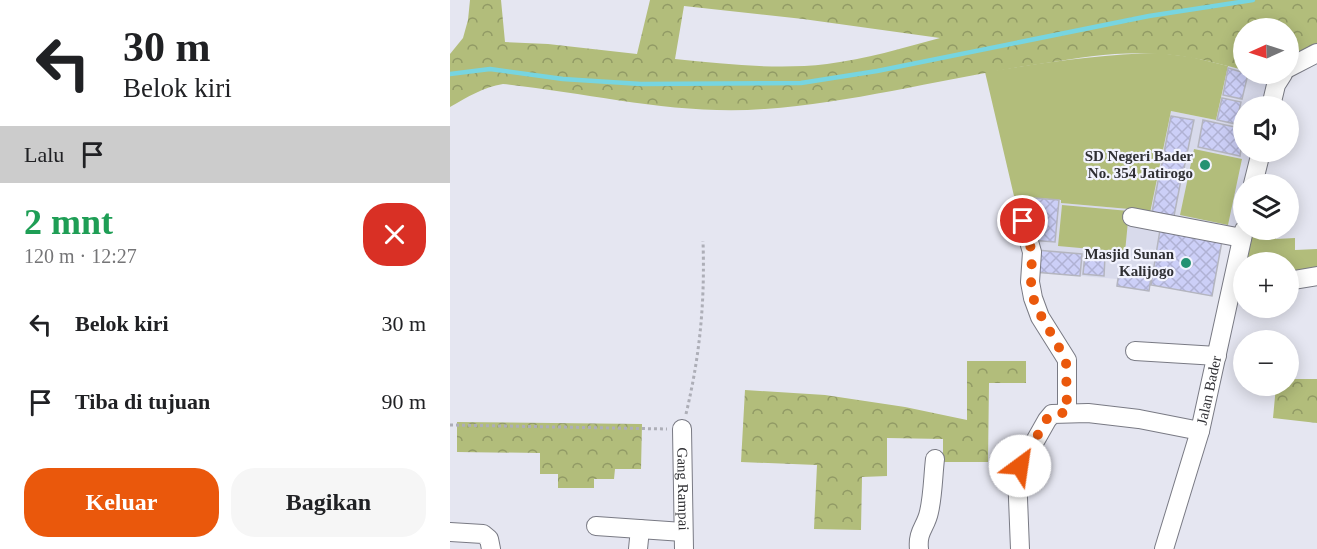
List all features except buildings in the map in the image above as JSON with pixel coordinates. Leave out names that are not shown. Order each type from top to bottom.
[{"type":"street","points":[[1299,62],[1317,53]]},
{"type":"street","points":[[1020,549],[1017,473],[1059,414],[1066,360],[1040,317],[1033,298],[1030,282],[1032,252],[1023,221],[1022,206]]},
{"type":"street","points":[[1132,217],[1233,232]]},
{"type":"street","points":[[1299,279],[1317,276]]},
{"type":"street","name":"Jalan Bader","points":[[1164,549],[1200,431],[1217,356],[1233,303]]},
{"type":"street","points":[[1135,351],[1217,356]]},
{"type":"street","points":[[1059,414],[1139,419],[1200,431]]},
{"type":"street","name":"Gang Rampai","points":[[682,429],[683,540]]},
{"type":"street","points":[[919,549],[920,531],[929,514],[934,459]]},
{"type":"street","points":[[596,526],[640,529],[683,540]]},
{"type":"street","points":[[638,549],[640,529]]},
{"type":"street","points":[[450,531],[489,542]]},
{"type":"path","points":[[450,425],[682,429],[697,369],[701,341],[704,241]]},
{"type":"shaded area","points":[[1228,66],[1233,67],[1233,84],[1267,84],[1264,96],[1233,96],[1233,162],[1250,162],[1247,174],[1233,174],[1233,229],[1163,216],[1149,292],[1116,286],[1117,279],[1034,272],[1030,240],[1034,198],[1129,209],[1171,111],[1216,120]]},
{"type":"green space","points":[[470,0],[501,0],[505,42],[548,44],[637,54],[650,0],[1317,0],[1317,46],[1299,55],[1299,18],[1233,18],[1233,68],[1181,56],[1145,53],[1116,54],[1011,68],[836,101],[765,109],[666,107],[503,84],[482,90],[450,107],[450,54],[463,38]],"holes":[[[684,6],[803,19],[940,38],[856,59],[808,66],[751,66],[675,59]]]},
{"type":"green space","points":[[1159,53],[1191,57],[1228,66],[1216,120],[1171,111],[1150,213],[1061,203],[1061,200],[1014,196],[985,72],[1093,57]]},
{"type":"green space","points":[[1194,149],[1233,157],[1233,162],[1241,162],[1239,174],[1233,174],[1233,201],[1228,225],[1180,215]]},
{"type":"green space","points":[[1062,205],[1129,211],[1125,252],[1058,246]]},
{"type":"green space","points":[[1251,240],[1295,240],[1295,250],[1317,249],[1317,269],[1299,272],[1299,252],[1249,252]]},
{"type":"green space","points":[[967,361],[1026,361],[1026,383],[989,383],[988,462],[943,462],[943,439],[887,438],[887,476],[862,477],[861,530],[814,529],[817,465],[741,462],[745,390],[825,395],[905,407],[967,420]]},
{"type":"green space","points":[[1299,379],[1317,379],[1317,423],[1273,418],[1275,396],[1299,396]]},
{"type":"green space","points":[[457,422],[642,424],[641,469],[615,469],[614,479],[594,479],[594,488],[558,488],[558,474],[540,474],[540,453],[457,452]]},
{"type":"waterway","points":[[450,74],[490,69],[563,79],[641,84],[801,83],[877,71],[1149,16],[1253,0]]},
{"type":"place","name":"SD Negeri Bader No. 354 Jatirogo","points":[[1205,165]]},
{"type":"place","name":"Masjid Sunan Kalijogo","points":[[1186,263]]},
{"type":"route","points":[[1020,466],[1048,417],[1054,413],[1067,413],[1066,360],[1035,305],[1031,286],[1032,252],[1023,221]]}]
